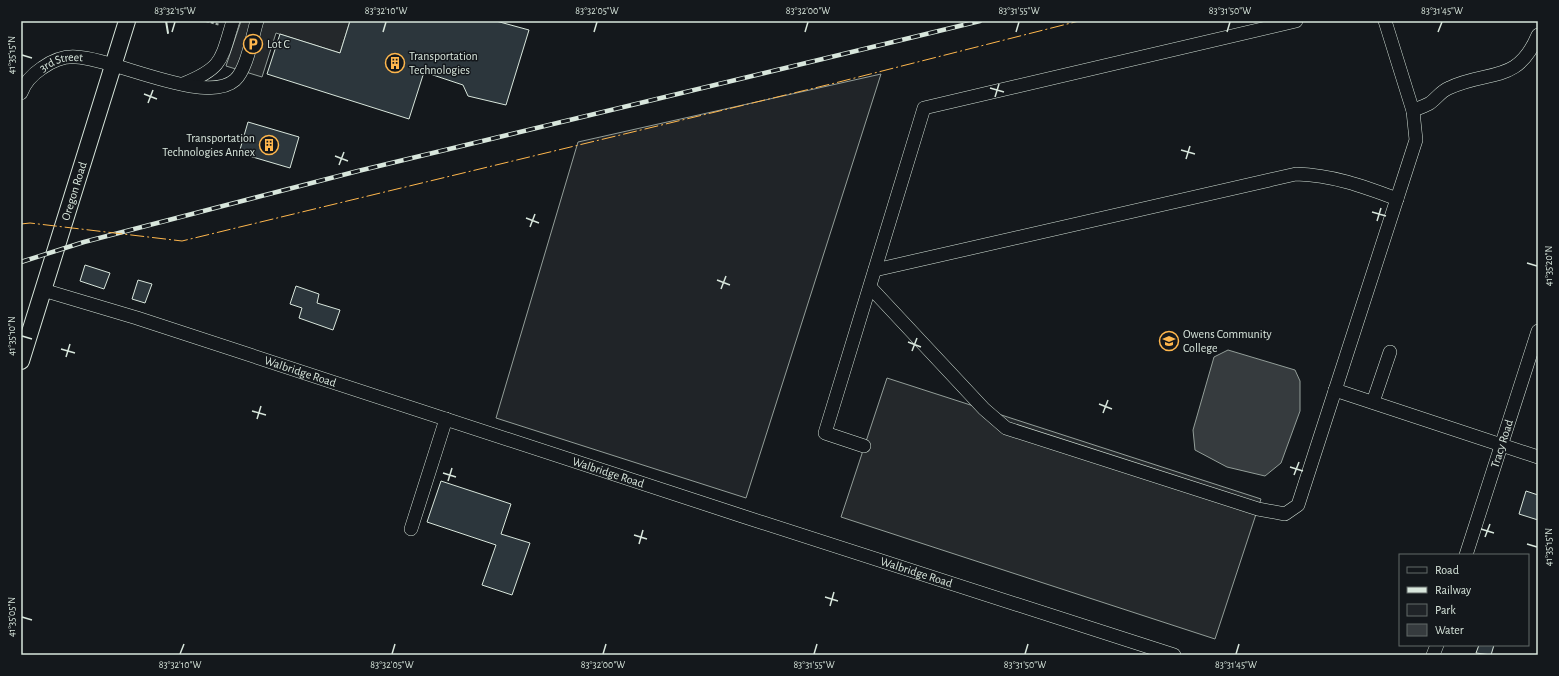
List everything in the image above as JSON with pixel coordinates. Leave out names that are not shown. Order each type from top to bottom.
[{"type":"main road","name":"Oregon Road","points":[[21,361],[127,21]]},
{"type":"street","points":[[181,84],[203,76],[216,67],[222,55],[233,21]]},
{"type":"street","name":"3rd Street","points":[[21,93],[23,87],[34,73],[49,63],[63,58],[77,57],[113,64],[181,84],[209,88],[221,87],[234,81],[241,73],[258,21]]},
{"type":"street","points":[[864,446],[825,433],[924,108],[1296,21]]},
{"type":"street","points":[[870,286],[984,409],[1006,428],[1258,509],[1285,514],[1298,505],[1416,140],[1413,111],[1385,21]]},
{"type":"street","points":[[1413,111],[1429,103],[1447,88],[1463,82],[1497,75],[1520,64],[1531,51],[1538,35]]},
{"type":"street","points":[[875,270],[1296,174],[1318,175],[1355,183],[1396,199]]},
{"type":"street","name":"Walbridge Road","points":[[43,290],[144,321],[1174,655]]},
{"type":"street","name":"Tracy Road","points":[[1466,554],[1538,331]]},
{"type":"street","points":[[1373,402],[1390,352]]},
{"type":"street","points":[[1335,390],[1538,457]]},
{"type":"street","points":[[411,529],[446,419]]},
{"type":"green space","points":[[881,74],[746,498],[496,418],[578,142]]},
{"type":"shaded area","name":"Lot C","points":[[241,21],[350,21],[340,53],[276,33],[262,77],[226,66]]},
{"type":"shaded area","points":[[887,378],[1261,499],[1215,639],[841,517]]},
{"type":"water","points":[[1228,350],[1295,370],[1300,381],[1300,411],[1281,463],[1265,476],[1227,467],[1195,450],[1193,430],[1214,357]]},
{"type":"building","name":"Transportation Technologies","points":[[350,21],[496,21],[529,30],[506,105],[468,96],[463,85],[424,72],[409,119],[267,74],[280,34],[340,53]]},
{"type":"building","name":"Transportation Technologies Annex","points":[[248,122],[299,137],[290,168],[239,153]]},
{"type":"building","points":[[85,265],[110,273],[104,289],[80,281]]},
{"type":"building","points":[[138,280],[152,284],[145,303],[132,299]]},
{"type":"building","points":[[296,286],[319,294],[317,303],[340,310],[333,330],[299,318],[302,308],[290,304]]},
{"type":"building","points":[[441,481],[511,504],[501,534],[530,543],[512,595],[482,585],[496,545],[427,522]]},
{"type":"building","points":[[1526,491],[1538,495],[1538,520],[1519,514]]},
{"type":"building","points":[[1479,646],[1494,646],[1491,655],[1476,653]]},
{"type":"railway","points":[[21,262],[84,242],[358,171],[980,21]]},
{"type":"wall","points":[[166,21],[168,33]]},
{"type":"power","points":[[21,224],[30,223],[182,241],[831,84],[1079,21]]},
{"type":"place","name":"Lot C","points":[[253,44]]},
{"type":"place","name":"Transportation Technologies","points":[[395,63]]},
{"type":"place","name":"Transportation Technologies Annex","points":[[269,145]]},
{"type":"place","name":"Owens Community College","points":[[1169,341]]}]
